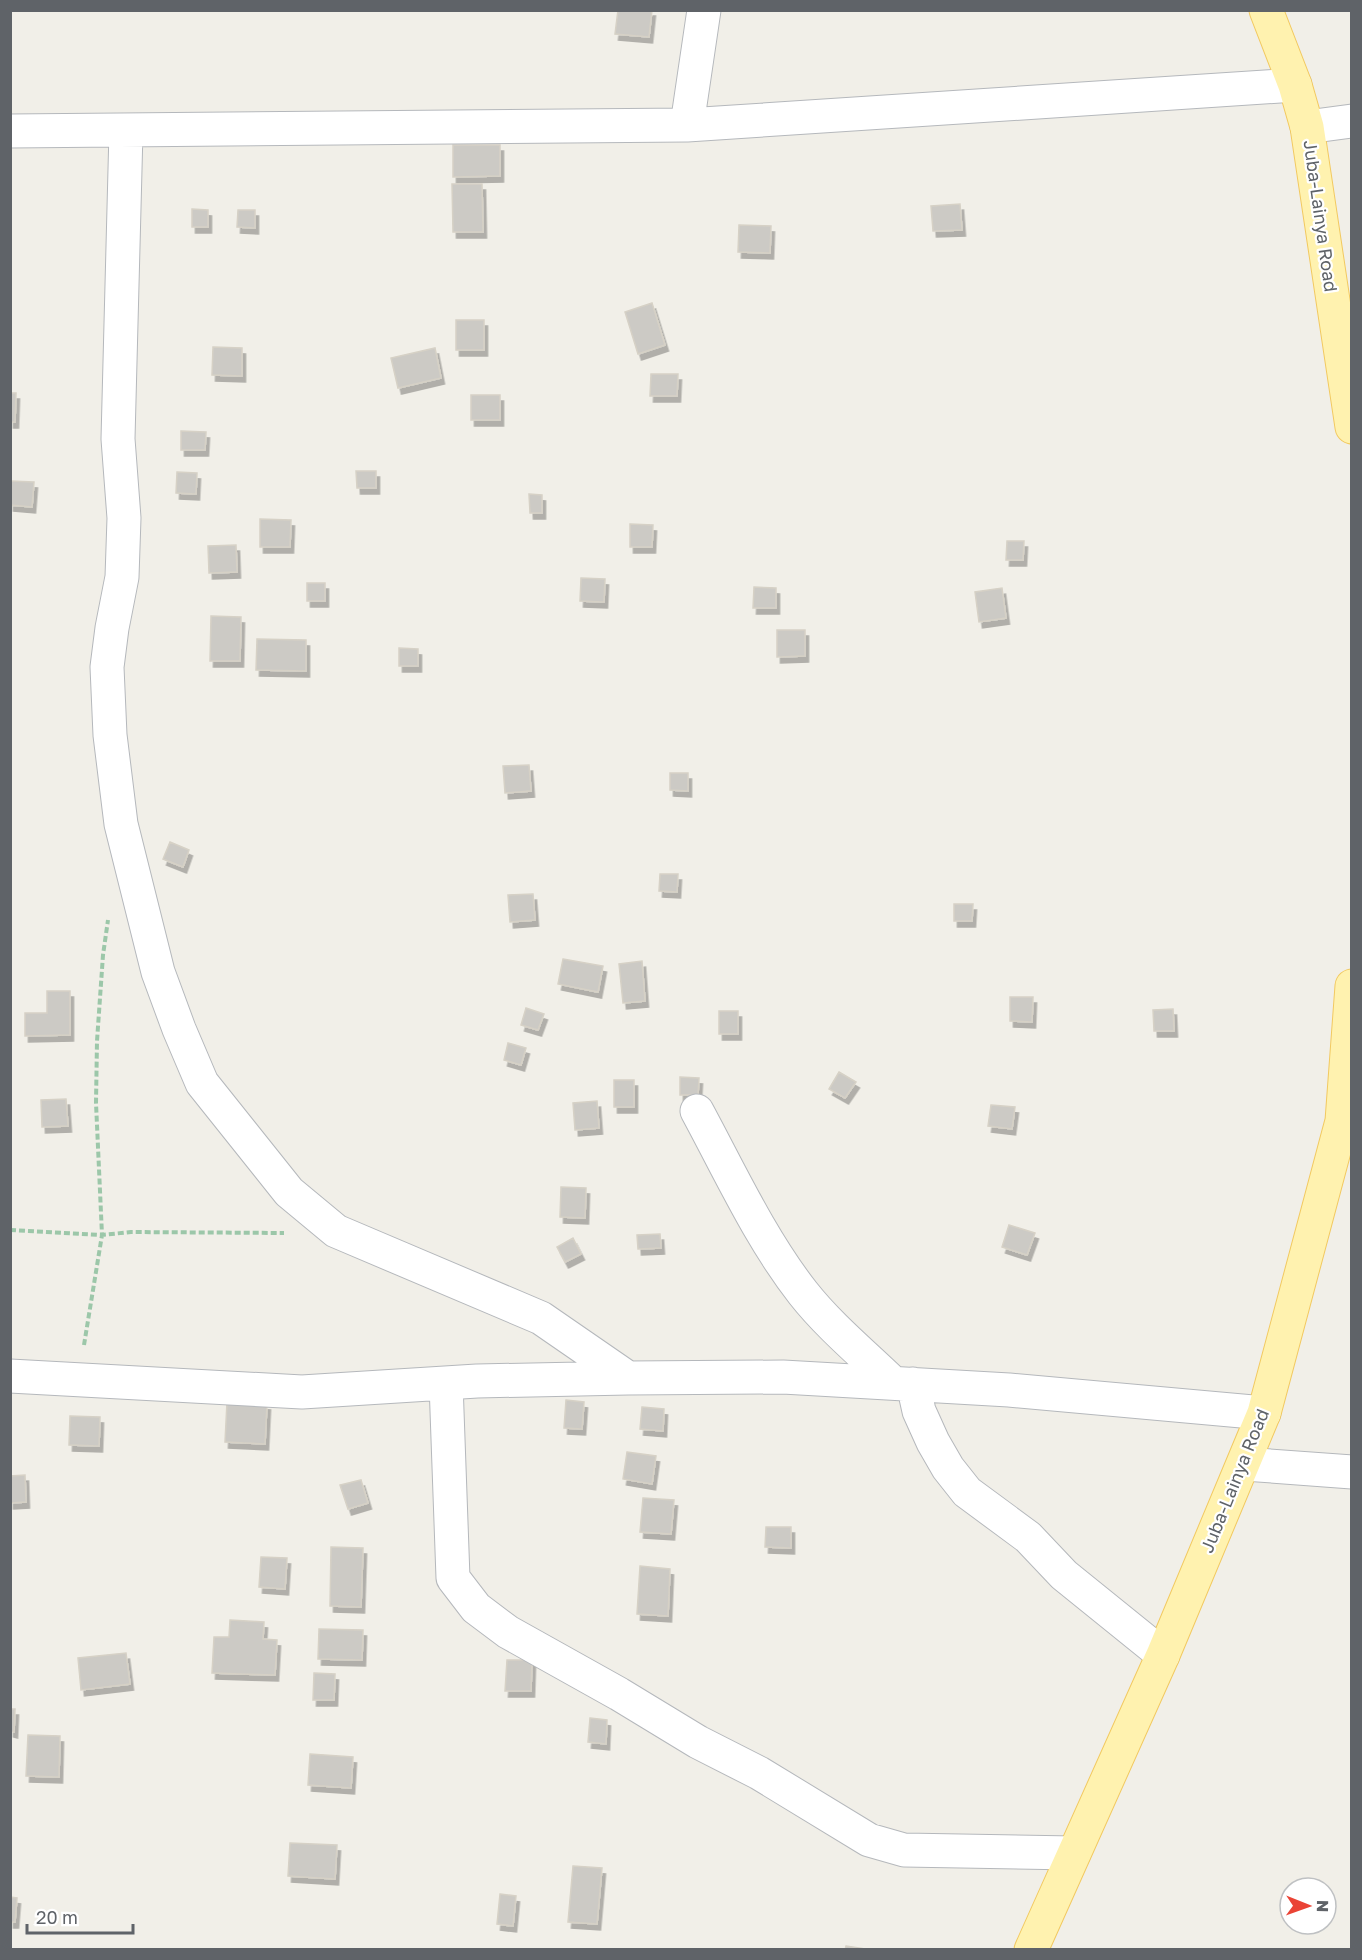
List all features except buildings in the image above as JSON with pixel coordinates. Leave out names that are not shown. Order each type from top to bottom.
[{"type":"main road","name":"Juba-Lainya Road","points":[[1266,10],[1295,85],[1307,127],[1352,427]]},
{"type":"main road","name":"Juba-Lainya Road","points":[[1031,1950],[1163,1655],[1264,1413],[1342,1121],[1352,986]]},
{"type":"street","points":[[687,125],[704,10]]},
{"type":"street","points":[[10,131],[687,125],[1295,85]]},
{"type":"street","points":[[1307,127],[1352,121]]},
{"type":"street","points":[[126,131],[118,439],[124,519],[122,577],[112,628],[108,667],[110,735],[121,824],[158,972],[202,1083],[289,1192],[336,1231],[541,1318],[628,1378]]},
{"type":"street","points":[[697,1111],[772,1247],[803,1293],[822,1315],[903,1384],[948,1468],[967,1492],[1028,1537],[1064,1575],[1163,1655]]},
{"type":"street","points":[[10,1376],[302,1392],[446,1383],[783,1377],[1009,1390],[1264,1413]]},
{"type":"street","points":[[446,1383],[453,1578],[476,1608],[508,1632],[619,1694],[698,1742],[759,1773],[869,1840],[904,1850],[1074,1852]]},
{"type":"street","points":[[1244,1464],[1352,1472]]},
{"type":"path","points":[[79,1378],[102,1235],[96,1093],[102,965],[108,919]]},
{"type":"path","points":[[10,1230],[102,1235],[131,1232],[207,1234],[336,1231]]}]
